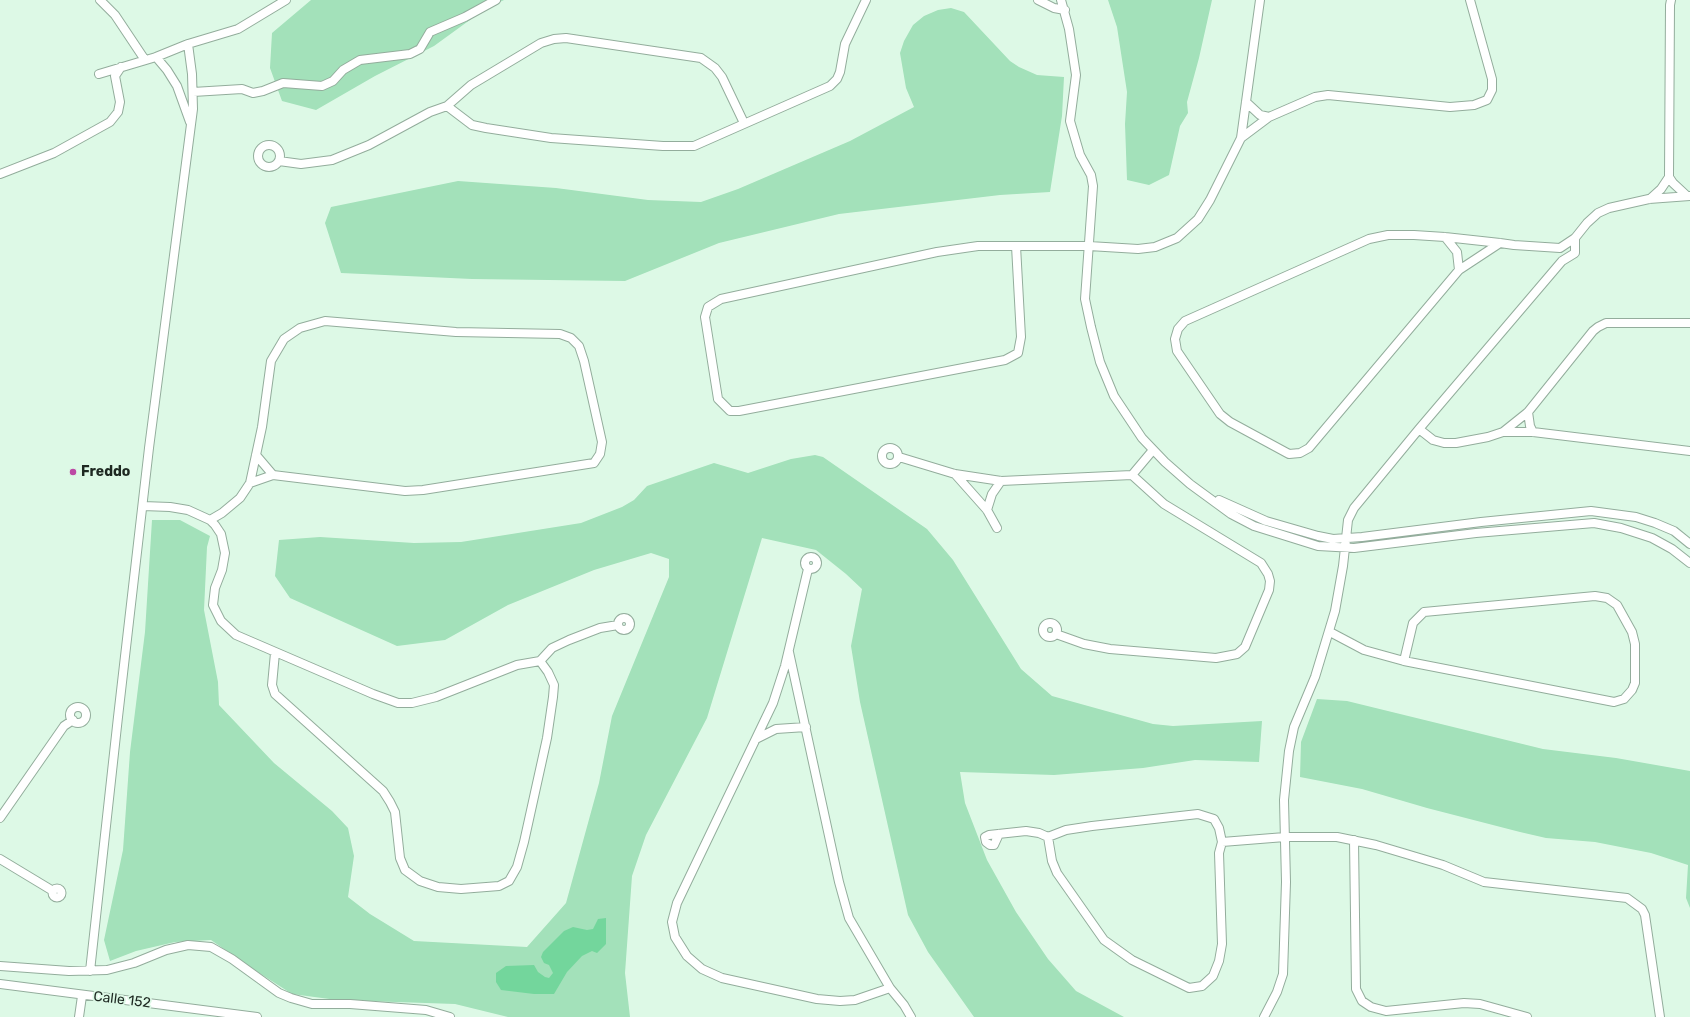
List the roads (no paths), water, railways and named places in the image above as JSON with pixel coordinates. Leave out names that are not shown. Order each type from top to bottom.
[{"type":"street","points":[[100,0],[115,15],[145,60]]},
{"type":"street","points":[[99,74],[156,57],[188,44],[238,29],[286,0]]},
{"type":"street","points":[[193,92],[242,89],[253,93],[263,91],[283,82],[322,86],[333,81],[343,70],[360,60],[410,54],[420,49],[430,32],[465,17],[496,0]]},
{"type":"street","points":[[447,106],[472,125],[486,128],[551,138],[663,146],[694,146],[830,86],[837,79],[840,72],[846,44],[866,0]]},
{"type":"street","points":[[1038,0],[1054,8],[1065,10]]},
{"type":"street","points":[[1061,0],[1070,29],[1076,75],[1070,120],[1080,155],[1091,175],[1094,186],[1085,298],[1100,362],[1114,396],[1142,438],[1153,450],[1231,514],[1254,526],[1318,546],[1346,548],[1529,528],[1594,523],[1620,528],[1652,538],[1690,563]]},
{"type":"street","points":[[1016,246],[1021,337],[1018,353],[1005,360],[739,411],[730,411],[718,399],[705,318],[708,306],[721,299],[937,252],[978,246],[1016,246],[1089,246],[1138,249],[1154,247],[1177,238],[1198,219],[1210,200],[1241,138],[1260,0]]},
{"type":"street","points":[[1241,138],[1269,116],[1315,97],[1328,95],[1450,107],[1474,105],[1487,100],[1492,90],[1492,79],[1470,0]]},
{"type":"street","points":[[1671,0],[1670,177],[1673,183],[1689,196]]},
{"type":"street","points":[[279,161],[301,164],[332,160],[369,145],[430,112],[447,106],[471,85],[541,43],[554,39],[566,38],[701,58],[715,68],[722,77],[744,123]]},
{"type":"street","points":[[90,971],[118,716],[190,122],[193,92],[188,44]]},
{"type":"street","points":[[156,57],[167,70],[177,86],[190,122]]},
{"type":"street","points":[[0,174],[54,153],[110,122],[118,112],[120,102],[115,76],[121,67]]},
{"type":"street","points":[[1246,102],[1260,115],[1269,116]]},
{"type":"street","points":[[1649,199],[1661,189],[1670,177]]},
{"type":"street","points":[[1500,243],[1458,270],[1309,448],[1300,453],[1289,454],[1230,422],[1220,414],[1177,351],[1175,339],[1178,329],[1185,321],[1369,239],[1388,235],[1445,237],[1560,248],[1575,238],[1587,223],[1598,213],[1609,208],[1649,199],[1689,196]]},
{"type":"street","points":[[1445,237],[1457,252],[1458,270]]},
{"type":"street","points":[[1264,1017],[1277,992],[1283,974],[1286,882],[1284,800],[1289,751],[1294,727],[1315,677],[1330,632],[1340,587],[1346,548],[1348,520],[1354,508],[1419,429],[1562,261],[1575,253],[1575,238]]},
{"type":"street","points":[[1560,248],[1562,261]]},
{"type":"street","points":[[210,520],[222,513],[240,498],[250,483],[262,427],[271,361],[284,339],[300,328],[325,321],[456,332],[560,334],[571,338],[579,346],[584,361],[602,442],[600,454],[594,463],[478,482],[405,491],[272,475],[260,478],[250,483]]},
{"type":"street","points":[[1503,432],[1528,412],[1593,331],[1598,327],[1606,323],[1690,323]]},
{"type":"street","points":[[1528,412],[1529,422],[1533,432]]},
{"type":"street","points":[[1419,429],[1433,440],[1444,443],[1456,443],[1488,437],[1503,432],[1533,432],[1690,451]]},
{"type":"street","points":[[1132,475],[1153,450]]},
{"type":"street","points":[[256,455],[272,475]]},
{"type":"street","points":[[899,457],[955,474],[1001,481],[1132,475],[1164,504],[1261,563],[1268,574],[1270,581],[1269,590],[1245,647],[1237,654],[1216,658],[1110,649],[1084,644],[1056,634]]},
{"type":"street","points":[[955,474],[987,510],[998,528]]},
{"type":"street","points":[[987,510],[992,494],[1001,481]]},
{"type":"street","points":[[1204,493],[1266,521],[1318,536],[1346,538],[1591,511],[1636,517],[1655,523],[1674,531],[1690,544]]},
{"type":"street","points":[[143,506],[170,507],[188,510],[210,520],[221,534],[225,553],[222,570],[215,588],[213,605],[221,621],[236,635],[275,653],[398,703],[412,703],[436,698],[517,665],[540,661],[552,648],[600,628],[618,625]]},
{"type":"street","points":[[1682,557],[1690,548]]},
{"type":"street","points":[[808,569],[789,650],[773,702],[677,903],[672,922],[675,937],[687,956],[702,969],[722,978],[809,997],[840,1001],[856,1000],[890,988]]},
{"type":"street","points":[[1330,632],[1364,650],[1404,661],[1614,702],[1624,699],[1632,690],[1634,683],[1635,644],[1632,632],[1617,605],[1607,598],[1595,596],[1424,612],[1413,623],[1404,661]]},
{"type":"street","points":[[789,650],[839,882],[849,918],[890,988],[904,1005],[910,1017]]},
{"type":"street","points":[[275,653],[272,685],[275,694],[383,791],[390,802],[395,812],[400,858],[405,870],[420,881],[438,886],[461,889],[499,886],[509,881],[517,867],[546,738],[553,697],[554,685],[548,672],[540,661]]},
{"type":"street","points":[[0,818],[64,726],[73,720]]},
{"type":"street","points":[[756,739],[776,729],[806,727]]},
{"type":"street","points":[[999,834],[1026,831],[1038,833],[1048,837],[1066,830],[1092,826],[1198,814],[1214,819],[1219,828],[1222,842],[1219,853],[1222,944],[1219,961],[1213,976],[1202,986],[1189,988],[1132,960],[1104,940],[1057,873],[1052,862],[1048,837]]},
{"type":"street","points":[[1222,842],[1285,837],[1337,837],[1354,840],[1443,866],[1484,882],[1627,898],[1642,909],[1645,915],[1660,1017]]},
{"type":"street","points":[[1354,840],[1356,989],[1362,1001],[1371,1007],[1386,1010],[1464,1003],[1480,1004],[1527,1017]]},
{"type":"street","points":[[0,859],[53,891]]},
{"type":"street","points":[[0,966],[69,971],[107,970],[188,944],[211,947],[232,959],[279,993],[312,1004],[350,1004],[426,1010],[450,1017]]},
{"type":"street","name":"Calle 152","points":[[0,984],[82,996],[257,1017]]},
{"type":"street","points":[[79,1017],[82,996]]},
{"type":"place","name":"Freddo","points":[[73,472]]}]
